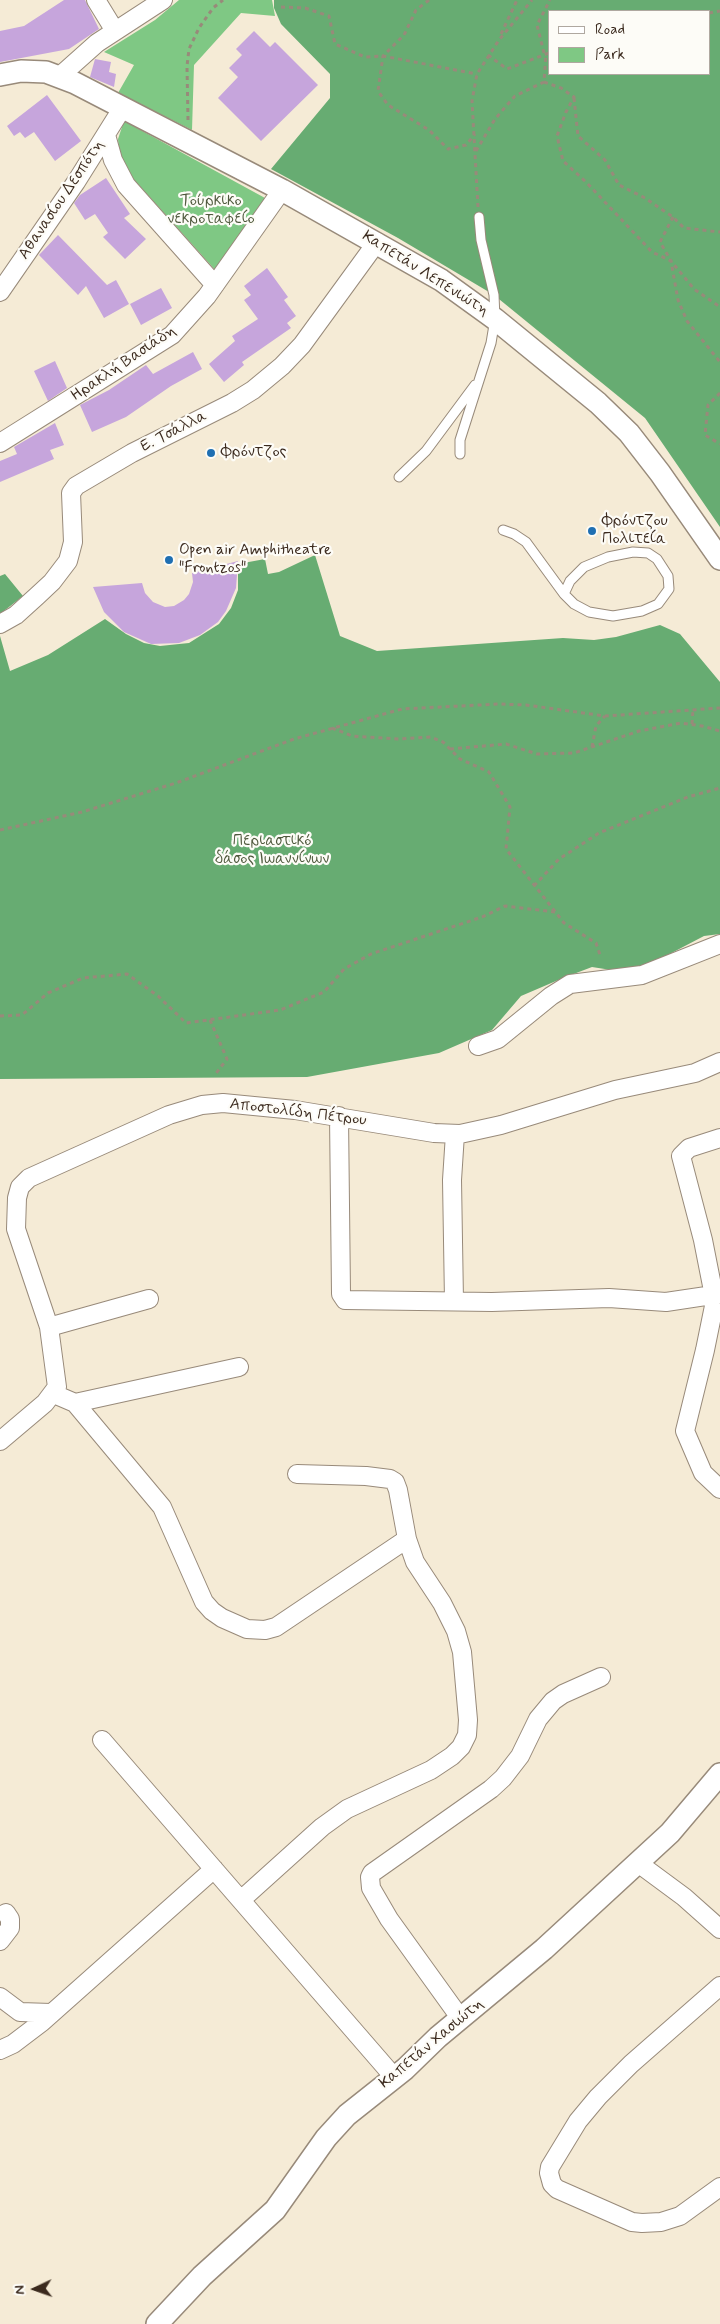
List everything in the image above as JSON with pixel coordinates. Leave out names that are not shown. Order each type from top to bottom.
[{"type":"street","points":[[96,0],[115,31]]},
{"type":"street","points":[[60,76],[73,62],[162,0]]},
{"type":"street","name":"Καπετάν Λεπενιώτη","points":[[0,74],[33,71],[60,76],[282,190],[378,242],[441,280],[495,319],[598,403],[629,433],[660,473],[720,560]]},
{"type":"street","name":"Αθανασίου Δεσπότη","points":[[0,292],[106,135],[122,108]]},
{"type":"street","points":[[106,135],[113,160],[126,185],[215,285]]},
{"type":"street","name":"Ηρακλή Βασιάδη","points":[[0,443],[163,342],[189,318],[215,285],[282,190]]},
{"type":"street","name":"Ε. Τσάλλα","points":[[0,624],[16,615],[38,596],[52,582],[68,561],[73,542],[73,489],[132,453],[253,390],[282,366],[302,345],[378,242]]},
{"type":"street","points":[[478,1046],[498,1039],[551,996],[570,984],[642,975],[720,944]]},
{"type":"street","name":"Αποστολίδη Πέτρου","points":[[54,1394],[57,1381],[49,1327],[16,1229],[17,1198],[25,1180],[169,1115],[202,1105],[223,1103],[265,1106],[455,1134],[489,1129],[615,1090],[695,1073],[720,1062]]},
{"type":"street","points":[[339,1116],[341,1294],[345,1300],[454,1301],[609,1298],[666,1302],[717,1296]]},
{"type":"street","points":[[454,1301],[452,1180],[455,1134]]},
{"type":"street","points":[[720,1138],[688,1148],[681,1156],[717,1296],[685,1431],[703,1473],[720,1489]]},
{"type":"street","points":[[49,1327],[149,1299]]},
{"type":"street","points":[[74,1403],[239,1367]]},
{"type":"street","points":[[0,1441],[54,1394],[70,1399],[162,1507],[204,1602],[212,1612],[234,1624],[258,1630],[276,1627],[406,1539]]},
{"type":"street","points":[[241,1900],[333,1819],[357,1803],[409,1781],[442,1763],[457,1752],[464,1742],[468,1720],[460,1643],[442,1604],[415,1562],[406,1539],[395,1482],[390,1479],[366,1476],[297,1474]]},
{"type":"street","points":[[461,2019],[389,1919],[371,1888],[370,1877],[372,1873],[491,1789],[503,1778],[520,1756],[538,1719],[553,1701],[563,1694],[601,1677]]},
{"type":"street","points":[[102,1740],[394,2077]]},
{"type":"street","name":"Καπετάν Χασιώτη","points":[[157,2324],[202,2276],[275,2210],[338,2124],[524,1967],[638,1863],[670,1833],[720,1774]]},
{"type":"street","points":[[638,1863],[684,1897],[720,1929]]},
{"type":"street","points":[[0,2050],[13,2044],[51,2014],[214,1869]]},
{"type":"street","points":[[0,1941],[10,1928],[10,1919],[6,1913]]},
{"type":"street","points":[[720,1986],[631,2064],[598,2097],[578,2121],[550,2167],[549,2172],[552,2184],[557,2189],[632,2222],[642,2223],[661,2222],[680,2216],[720,2186]]},
{"type":"street","points":[[0,1997],[20,2012],[51,2014]]},
{"type":"lane","points":[[460,454],[460,440],[481,377],[495,319],[494,295],[481,240],[479,217]]},
{"type":"lane","points":[[399,477],[426,451],[481,377]]},
{"type":"lane","points":[[503,530],[514,534],[526,542],[564,594],[581,609],[614,616],[650,608],[665,597],[669,589],[668,576],[657,560],[648,553],[633,552],[608,557],[584,567],[570,581],[564,594]]},
{"type":"path","points":[[188,128],[187,66],[189,48],[199,28],[213,8],[223,0]]},
{"type":"path","points":[[429,0],[416,10],[404,35],[383,56],[378,91],[388,105],[429,130],[448,149],[466,144],[475,133]]},
{"type":"path","points":[[499,40],[517,0]]},
{"type":"path","points":[[479,217],[472,101],[477,74],[499,40],[532,0]]},
{"type":"path","points":[[544,82],[546,53],[538,25],[550,0]]},
{"type":"path","points":[[281,7],[305,8],[329,16],[335,44],[365,57],[383,56],[477,74]]},
{"type":"path","points":[[488,55],[507,69],[546,53]]},
{"type":"path","points":[[474,153],[496,119],[515,96],[544,82],[561,88],[574,98],[578,136],[605,160],[619,184],[673,217],[684,228],[720,232]]},
{"type":"path","points":[[574,98],[566,112],[557,136],[562,161],[586,182],[652,252],[671,261]]},
{"type":"path","points":[[673,217],[660,242],[671,261],[694,289],[720,307]]},
{"type":"path","points":[[671,261],[678,300],[687,321],[720,362]]},
{"type":"path","points":[[720,393],[708,405],[705,435],[720,444]]},
{"type":"path","points":[[0,830],[82,812],[148,792],[332,728],[396,710],[426,706],[526,705],[605,716],[720,708]]},
{"type":"path","points":[[692,724],[693,710]]},
{"type":"path","points":[[592,747],[596,726],[605,716]]},
{"type":"path","points":[[450,749],[506,744],[537,754],[574,753],[639,731],[681,723],[720,731]]},
{"type":"path","points":[[332,728],[352,736],[399,739],[431,738],[443,742],[460,760],[489,772],[510,807],[506,848],[564,923],[596,944],[600,955]]},
{"type":"path","points":[[534,886],[559,859],[599,833],[688,797],[720,788]]},
{"type":"path","points":[[0,1016],[22,1015],[48,993],[84,978],[126,974],[158,996],[186,1023],[280,1010],[324,992],[344,969],[371,954],[482,917],[505,906],[555,912]]},
{"type":"path","points":[[210,1020],[227,1059],[214,1076]]},
{"type":"green space","points":[[179,0],[272,0],[275,16],[241,13],[194,65],[192,130],[118,93],[134,65],[104,52],[155,20]]},
{"type":"green space","points":[[274,0],[720,0],[720,527],[645,418],[494,295],[398,238],[271,169],[330,98],[330,74],[281,24],[274,8]]},
{"type":"green space","name":"Τούρκικο νεκροταφείο","points":[[124,121],[265,198],[216,271],[129,174],[119,152],[118,139]]},
{"type":"green space","name":"Περιαστικό δάσος Ιωαννίνων","points":[[315,555],[340,636],[377,651],[563,638],[594,640],[616,637],[660,625],[680,634],[720,682],[720,934],[704,936],[639,970],[624,972],[592,967],[563,978],[521,996],[492,1030],[439,1053],[307,1077],[0,1079],[0,636],[10,671],[48,655],[105,619],[126,634],[144,643],[160,646],[189,643],[219,624],[231,608],[238,590],[238,564],[265,559],[268,574],[279,572]]},
{"type":"green space","points":[[5,574],[23,596],[0,614],[0,576]]},
{"type":"building","points":[[64,0],[85,0],[99,29],[69,49],[0,62],[0,31],[24,26]]},
{"type":"building","points":[[254,31],[270,47],[275,42],[318,85],[261,141],[218,98],[238,77],[229,68],[242,55],[236,49]]},
{"type":"building","points":[[95,59],[111,62],[109,72],[116,74],[114,87],[90,77]]},
{"type":"building","points":[[47,95],[81,141],[55,161],[34,132],[25,138],[20,132],[14,136],[7,126]]},
{"type":"building","points":[[106,178],[130,214],[124,218],[146,239],[125,259],[103,237],[108,233],[95,214],[85,220],[74,203],[80,195]]},
{"type":"building","points":[[58,235],[107,285],[116,280],[129,304],[104,318],[86,286],[78,295],[39,255]]},
{"type":"building","points":[[267,268],[288,297],[284,300],[296,316],[287,323],[291,328],[242,362],[244,365],[224,382],[209,364],[235,341],[232,336],[258,319],[244,300],[251,295],[244,286]]},
{"type":"building","points":[[161,288],[172,308],[141,325],[130,304]]},
{"type":"building","points":[[193,352],[202,369],[171,386],[126,417],[92,432],[80,405],[109,390],[146,365],[153,374]]},
{"type":"building","points":[[55,361],[67,388],[48,401],[34,371]]},
{"type":"building","points":[[55,423],[64,445],[50,450],[54,459],[0,482],[0,461],[17,454],[14,447]]},
{"type":"building","points":[[238,561],[236,588],[226,611],[218,622],[200,635],[179,643],[151,644],[124,632],[104,612],[93,587],[142,583],[145,593],[153,602],[165,607],[174,606],[184,600],[189,594],[193,582],[192,573]]},
{"type":"place","name":"Φρόντζος","points":[[211,453]]},
{"type":"place","name":"Φρόντζου Πολιτεία","points":[[592,531]]},
{"type":"place","name":"Open air Amphitheatre \"Frontzos\"","points":[[169,560]]}]
